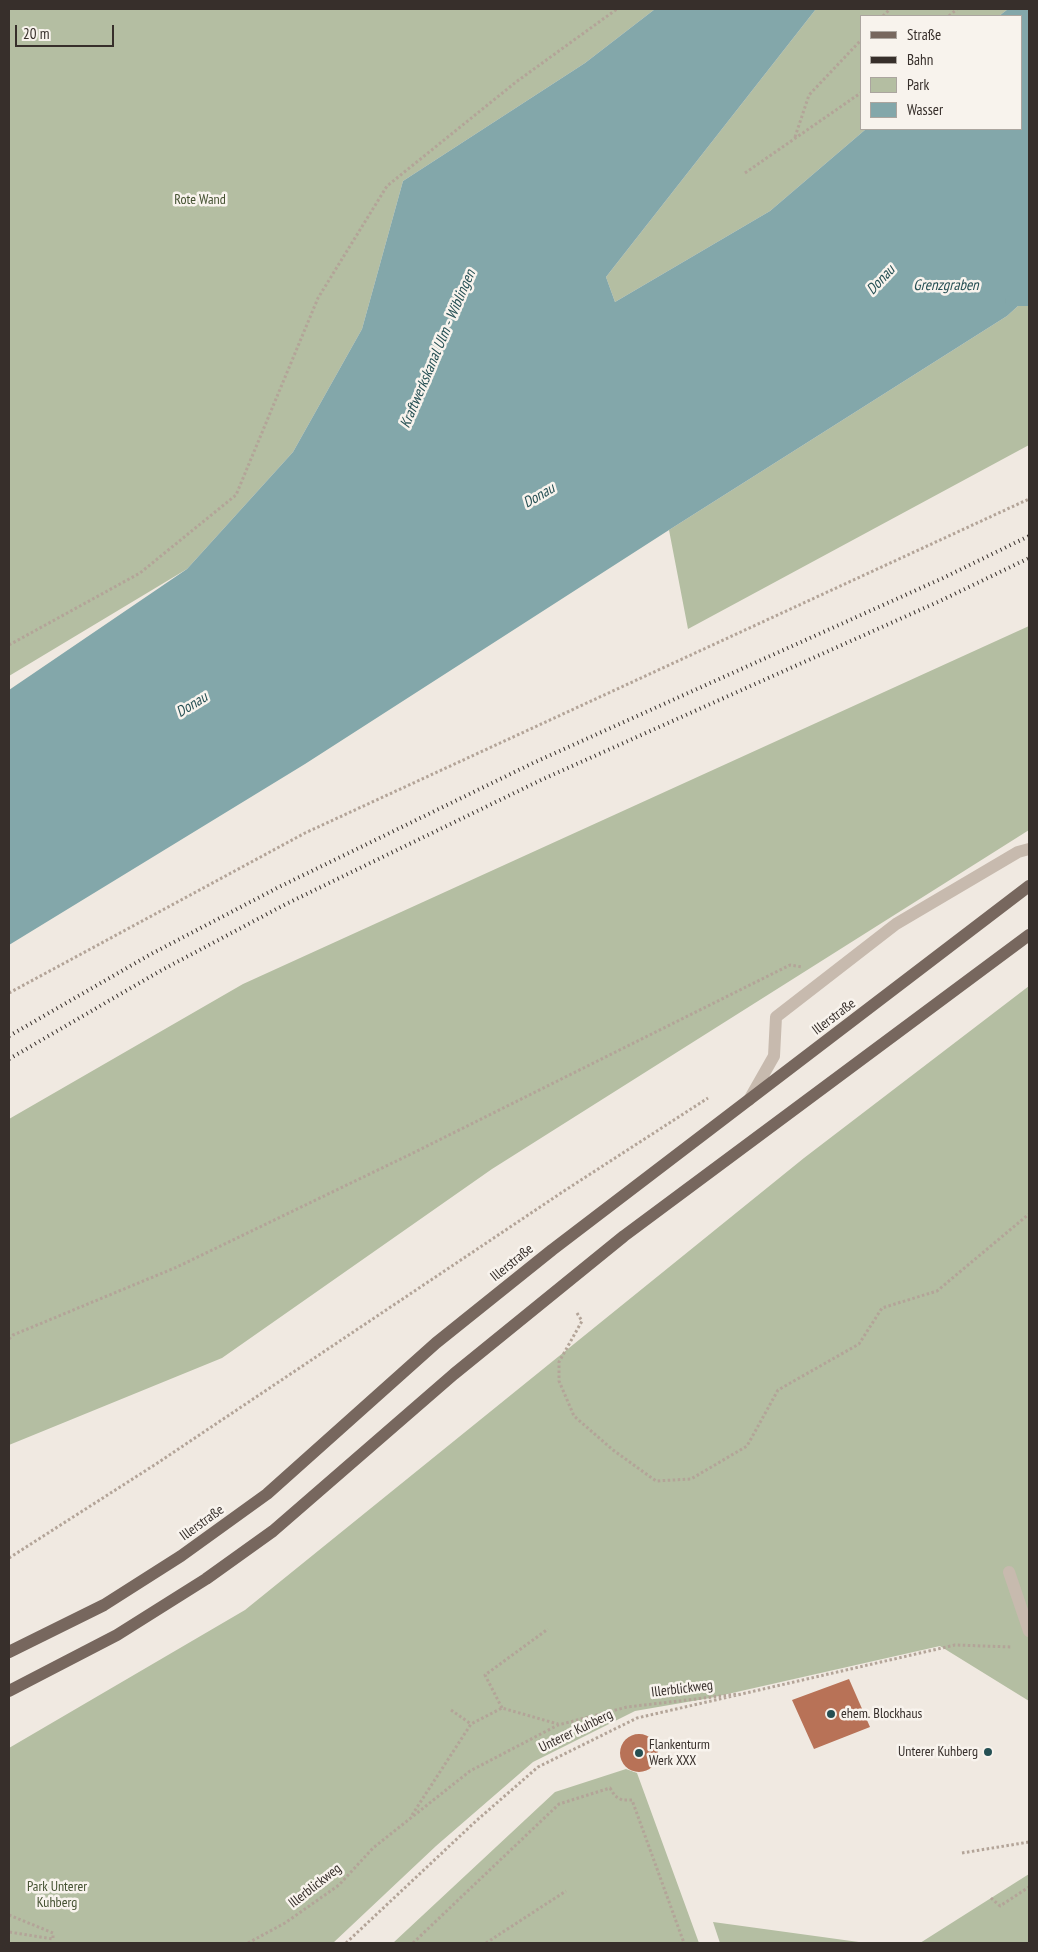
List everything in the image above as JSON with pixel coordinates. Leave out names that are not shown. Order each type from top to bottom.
[{"type":"main road","name":"Illerstraße","points":[[9,1652],[104,1605],[181,1556],[266,1494],[436,1343],[552,1250],[1029,886]]},
{"type":"main road","points":[[9,1691],[117,1634],[206,1579],[273,1531],[454,1374],[624,1236],[1029,935]]},
{"type":"lane","points":[[748,1101],[774,1056],[776,1017],[896,924],[1018,852],[1029,849]]},
{"type":"lane","points":[[1009,1572],[1029,1631]]},
{"type":"path","points":[[9,645],[140,573],[236,495],[318,298],[387,186],[516,82],[617,9]]},
{"type":"path","points":[[795,139],[809,94],[860,40]]},
{"type":"path","points":[[745,173],[860,93]]},
{"type":"path","points":[[9,993],[305,833],[1029,499]]},
{"type":"path","points":[[9,1339],[13,1335],[178,1267],[420,1150],[790,965],[832,973]]},
{"type":"path","points":[[9,1558],[156,1464],[564,1191],[715,1094]]},
{"type":"path","points":[[577,1313],[582,1321],[558,1362],[559,1381],[574,1416],[613,1450],[656,1481],[691,1479],[747,1446],[778,1390],[859,1344],[882,1308],[938,1291],[1029,1214]]},
{"type":"path","points":[[502,1708],[485,1675],[548,1629]]},
{"type":"path","name":"Unterer Kuhberg","points":[[346,1943],[476,1821],[538,1767],[637,1718],[955,1645],[1020,1648]]},
{"type":"path","name":"Illerblickweg","points":[[248,1943],[285,1923],[339,1885],[373,1848],[470,1771],[558,1724],[628,1707],[751,1692]]},
{"type":"path","name":"Illerblickweg","points":[[410,1817],[471,1724],[502,1708],[558,1724]]},
{"type":"path","points":[[451,1710],[471,1724]]},
{"type":"path","points":[[413,1943],[559,1804],[610,1788],[615,1796],[622,1800],[632,1800],[684,1943]]},
{"type":"path","points":[[962,1853],[1029,1842]]},
{"type":"path","points":[[991,1898],[1000,1906],[1029,1887]]},
{"type":"path","points":[[486,1943],[566,1891]]},
{"type":"path","points":[[9,1915],[53,1933],[53,1939],[9,1932]]},
{"type":"green space","name":"Rote Wand","points":[[9,9],[655,9],[585,63],[403,181],[362,329],[293,452],[187,569],[9,676]]},
{"type":"green space","points":[[816,9],[1008,9],[1000,15],[860,15],[860,130],[865,130],[770,211],[615,302],[606,277]]},
{"type":"green space","points":[[1029,296],[1029,445],[688,629],[669,530],[1007,316]]},
{"type":"green space","points":[[1029,626],[1029,830],[492,1169],[222,1358],[9,1445],[9,1119],[243,984]]},
{"type":"green space","name":"Park Unterer Kuhberg","points":[[1029,986],[1029,1701],[940,1646],[710,1698],[635,1711],[533,1762],[436,1846],[333,1943],[9,1943],[9,1748],[245,1610],[804,1158]]},
{"type":"green space","points":[[626,1769],[637,1773],[699,1943],[393,1943],[555,1792]]},
{"type":"green space","points":[[1029,1874],[1029,1943],[920,1943]]},
{"type":"green space","points":[[713,1922],[866,1943],[720,1943]]},
{"type":"water","points":[[655,9],[816,9],[606,277],[615,302],[770,211],[865,130],[1023,130],[1023,15],[1000,15],[1008,9],[1029,9],[1029,296],[1007,316],[305,764],[9,945],[9,690],[187,569],[293,452],[362,329],[403,181],[585,63]]},
{"type":"building","name":"ehem. Blockhaus","points":[[849,1679],[870,1727],[814,1749],[792,1700]]},
{"type":"building","name":"Flankenturm Werk XXX","points":[[639,1734],[646,1735],[652,1740],[657,1746],[657,1760],[652,1766],[646,1771],[639,1772],[632,1771],[626,1766],[621,1760],[620,1753],[621,1746],[626,1740],[632,1735]]},
{"type":"waterway","name":"Grenzgraben","points":[[1010,301],[1029,301]]},
{"type":"railway","points":[[9,1036],[153,953],[279,887],[533,763],[943,578],[1029,536]]},
{"type":"railway","points":[[9,1059],[160,971],[286,904],[541,780],[940,601],[1029,558]]},
{"type":"place","name":"ehem. Blockhaus","points":[[831,1714]]},
{"type":"place","name":"Unterer Kuhberg","points":[[988,1752]]},
{"type":"place","name":"Flankenturm Werk XXX","points":[[639,1753]]},
{"type":"water label","name":"Donau","points":[[881,280]]},
{"type":"water label","name":"Kraftwerkskanal Ulm - Wiblingen","points":[[438,349]]},
{"type":"water label","name":"Donau","points":[[539,496]]},
{"type":"water label","name":"Donau","points":[[192,705]]}]
